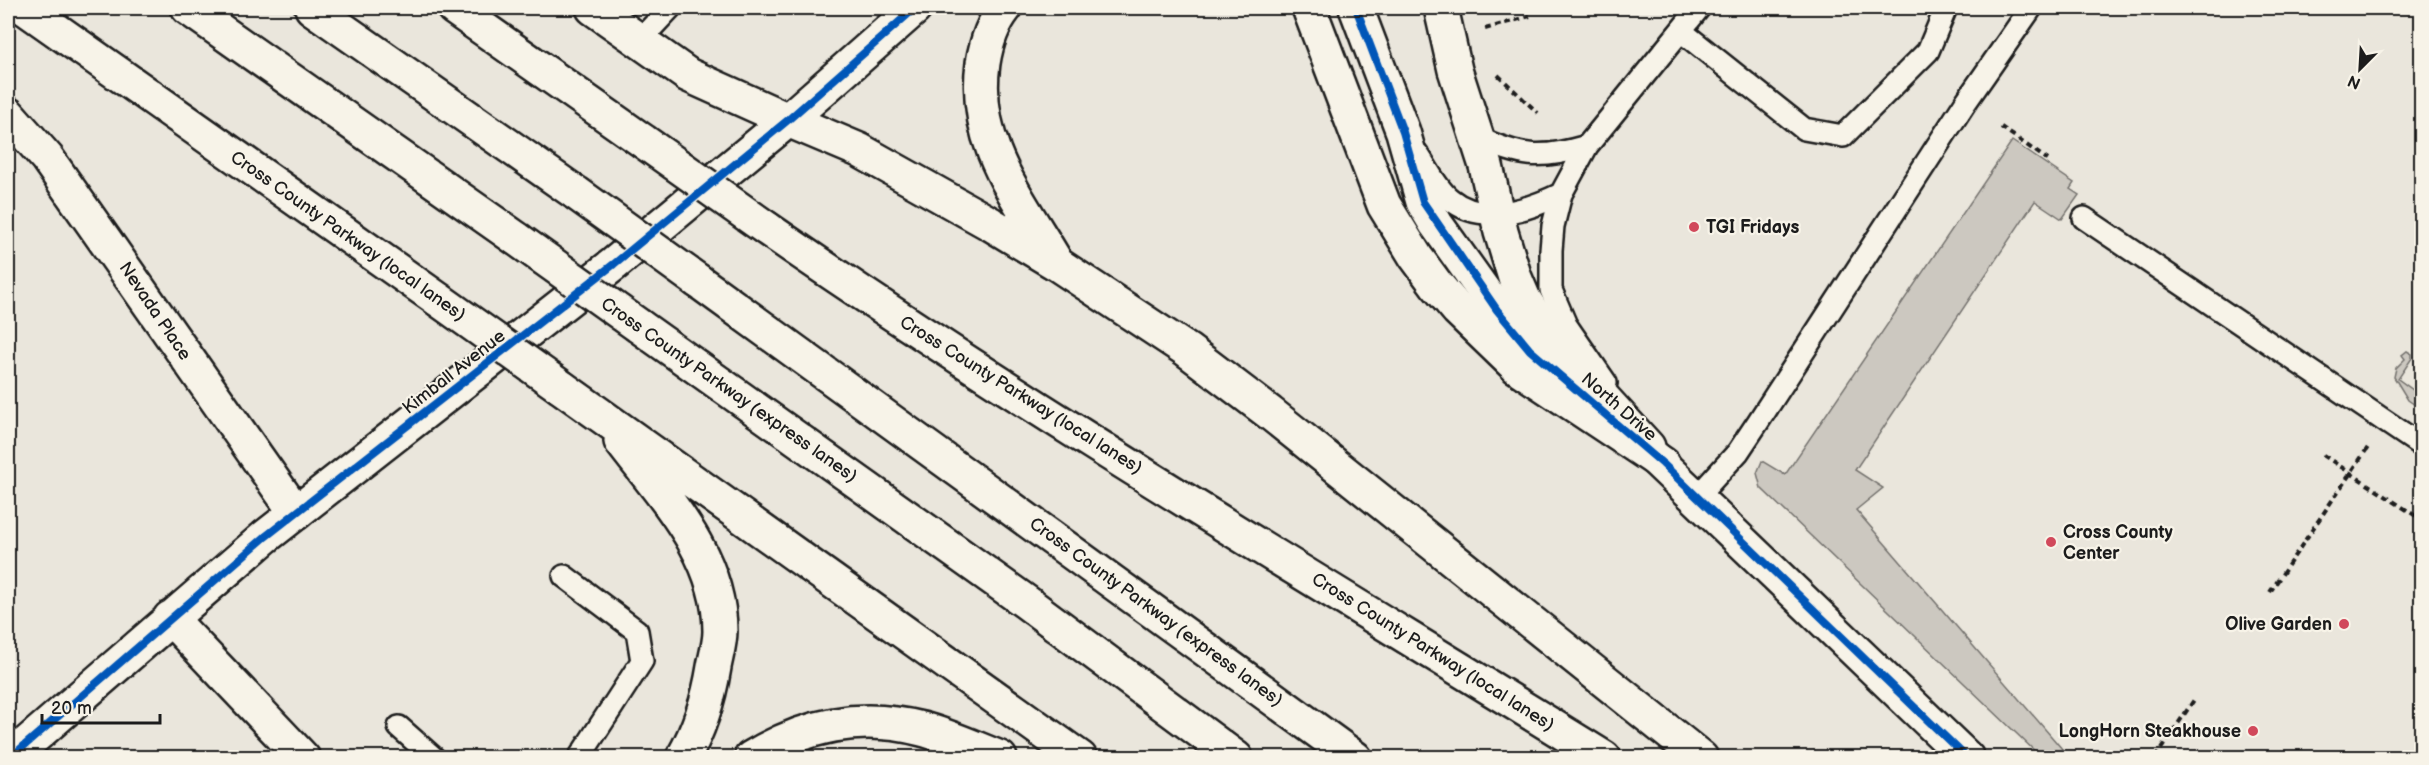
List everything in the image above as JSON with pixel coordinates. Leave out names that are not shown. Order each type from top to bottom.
[{"type":"main road","name":"Cross County Parkway (local lanes)","points":[[25,8],[439,300],[1080,758]]},
{"type":"main road","name":"Cross County Parkway (express lanes)","points":[[188,8],[1008,589],[1236,758]]},
{"type":"main road","name":"Cross County Parkway (express lanes)","points":[[312,8],[576,193],[1131,593],[1354,758]]},
{"type":"main road","name":"Cross County Parkway (local lanes)","points":[[454,8],[855,289],[1045,411],[1604,758]]},
{"type":"main road","points":[[593,8],[688,75],[859,150],[1057,264],[1187,350],[1261,406],[1701,758]]},
{"type":"main road","name":"Kimball Avenue","points":[[10,758],[170,618],[296,513],[595,278],[788,120],[915,8]]},
{"type":"main road","points":[[1005,8],[991,34],[984,56],[981,80],[984,125],[990,146],[1000,166],[1057,264]]},
{"type":"main road","points":[[1310,8],[1384,205],[1436,284],[1458,310],[1517,367],[1663,464]]},
{"type":"main road","name":"North Drive","points":[[1356,8],[1403,132],[1424,202],[1436,224],[1511,329],[1530,350],[1663,464]]},
{"type":"main road","name":"North Drive","points":[[1441,8],[1455,70],[1486,166],[1496,213],[1515,278],[1535,320],[1548,338],[1663,464],[1967,758]]},
{"type":"main road","name":"Nevada Place","points":[[8,114],[48,158],[296,513]]},
{"type":"main road","points":[[602,416],[685,525],[714,583],[720,632],[712,684],[702,716],[683,758]]},
{"type":"main road","points":[[170,618],[303,758]]},
{"type":"main road","points":[[751,758],[796,734],[823,726],[857,722],[890,723],[923,729],[1000,758]]},
{"type":"lane","points":[[639,41],[670,8]]},
{"type":"lane","points":[[1663,464],[1566,325],[1557,308],[1551,290],[1550,272],[1553,226],[1561,194],[1587,146],[1699,8]]},
{"type":"lane","points":[[1681,31],[1804,129],[1843,136],[1928,51],[1946,8]]},
{"type":"lane","points":[[1697,497],[1738,452],[1965,103],[2031,8]]},
{"type":"lane","points":[[1403,132],[1449,198],[1472,210],[1496,213],[1528,208],[1561,194]]},
{"type":"lane","points":[[1476,137],[1503,149],[1532,155],[1565,152],[1587,146]]},
{"type":"lane","points":[[2084,218],[2421,446]]},
{"type":"lane","points":[[564,576],[637,631],[642,661],[579,758]]},
{"type":"lane","points":[[399,727],[434,758]]},
{"type":"path","points":[[1476,31],[1530,16]]},
{"type":"path","points":[[1494,69],[1499,77],[1538,113]]},
{"type":"path","points":[[2001,127],[2048,160]]},
{"type":"path","points":[[2270,592],[2372,442]]},
{"type":"path","points":[[2323,455],[2421,520]]},
{"type":"path","points":[[2155,758],[2194,700]]},
{"type":"shaded area","points":[[2012,141],[2074,183],[2070,189],[2079,195],[2062,219],[2035,201],[1855,470],[1883,488],[1856,510],[2069,757],[2041,757],[1761,488],[1757,473],[1762,461],[1785,475]]},
{"type":"shaded area","points":[[2407,351],[2412,354],[2412,358],[2398,379],[2421,396],[2421,409],[2408,400],[2394,377],[2396,368],[2405,359],[2402,355]]},
{"type":"cycle path","points":[[10,758],[265,537],[614,264],[788,120],[915,8]]},
{"type":"cycle path","points":[[1356,8],[1403,132],[1423,202],[1497,310],[1530,350],[1663,464],[1967,758]]},
{"type":"place","name":"TGI Fridays","points":[[1694,227]]},
{"type":"place","name":"Cross County Center","points":[[2051,542]]},
{"type":"place","name":"Olive Garden","points":[[2344,624]]},
{"type":"place","name":"LongHorn Steakhouse","points":[[2253,731]]}]
